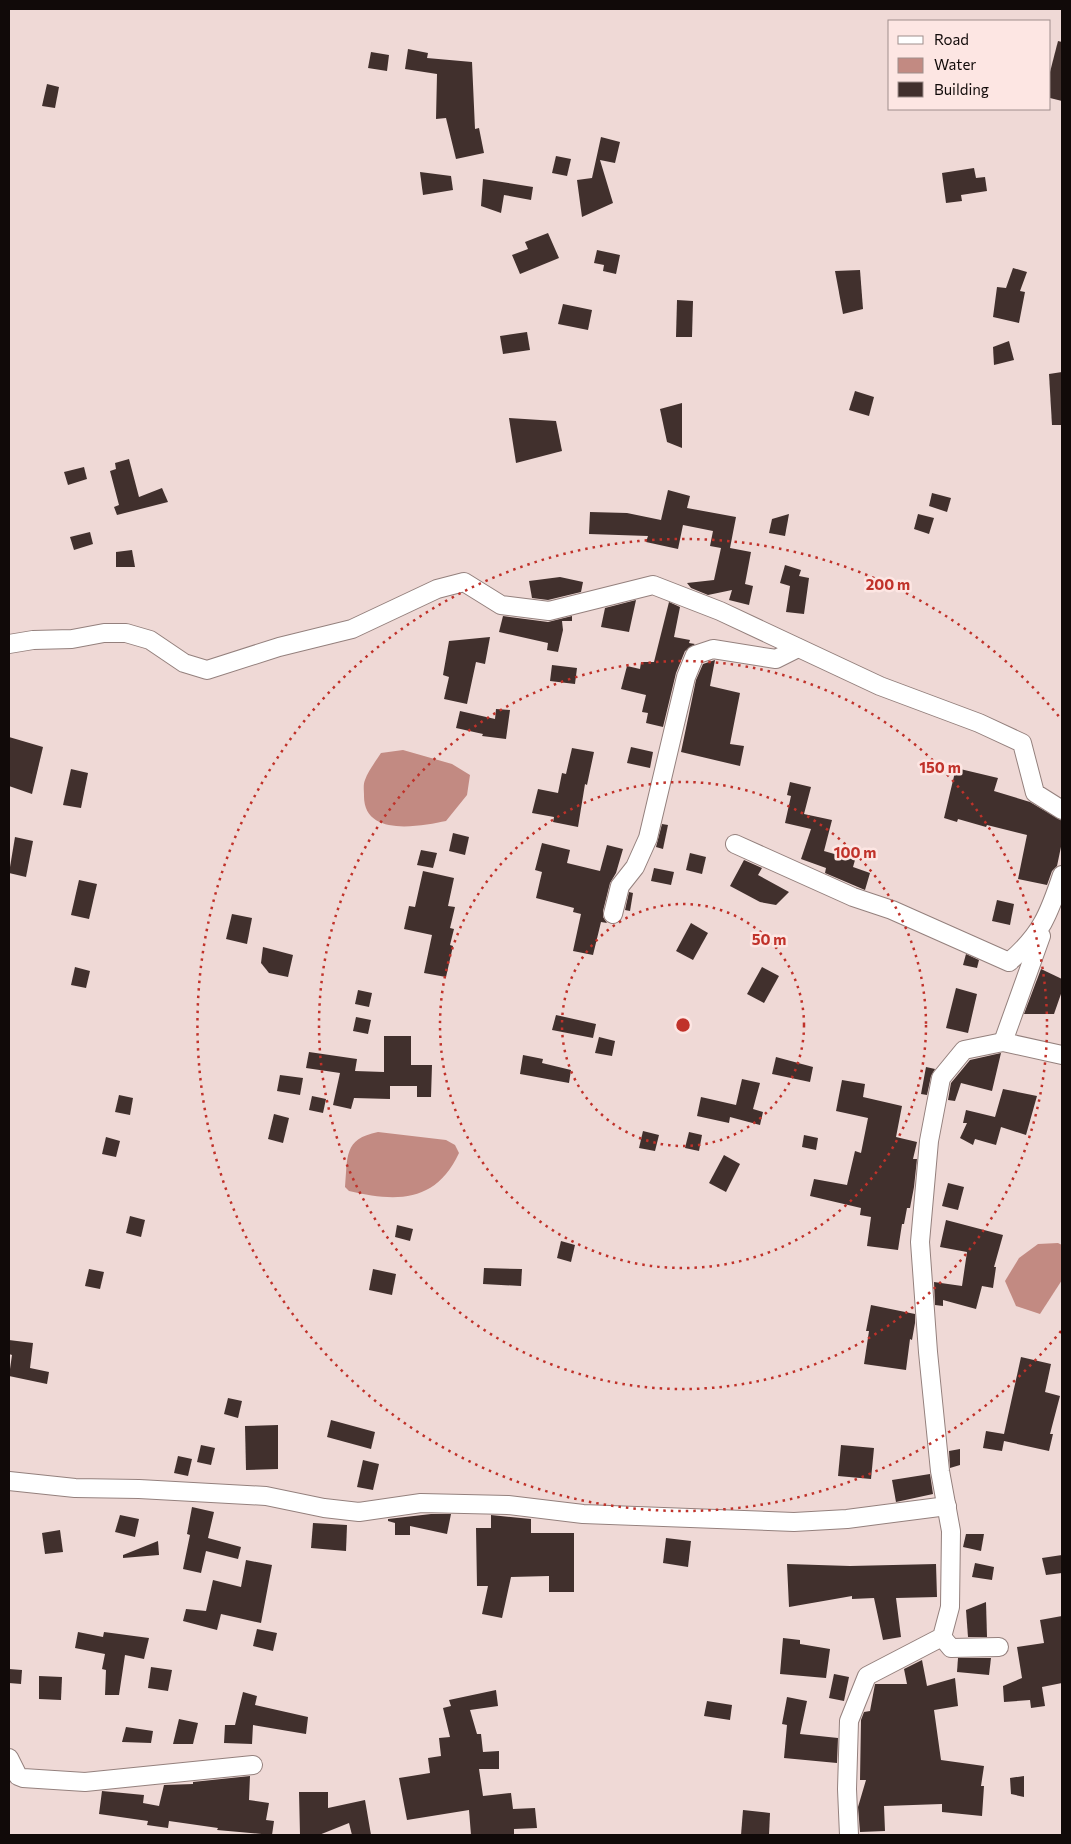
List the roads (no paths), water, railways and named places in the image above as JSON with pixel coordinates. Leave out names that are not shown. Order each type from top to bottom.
[{"type":"street","points":[[9,644],[33,640],[72,639],[104,633],[126,633],[150,640],[184,663],[207,670],[279,647],[352,628],[436,589],[464,582],[501,605],[549,611],[653,585],[720,611],[880,686],[979,723],[1022,743],[1035,793],[1062,810]]},
{"type":"street","points":[[613,914],[620,886],[635,867],[648,838],[686,677],[695,655],[712,649],[739,655],[776,659],[798,648]]},
{"type":"street","points":[[735,844],[853,897],[892,910],[1009,962],[1026,948],[1047,919],[1062,876]]},
{"type":"street","points":[[1003,1042],[1062,876]]},
{"type":"street","points":[[849,1835],[846,1789],[849,1721],[867,1676],[942,1637],[950,1607],[951,1531],[940,1471],[928,1352],[920,1242],[929,1141],[941,1078],[964,1050],[1003,1042],[1062,1055]]},
{"type":"street","points":[[9,1481],[75,1488],[139,1489],[266,1496],[324,1508],[359,1512],[421,1504],[508,1505],[582,1514],[794,1522],[846,1519],[947,1506]]},
{"type":"street","points":[[942,1637],[951,1648],[999,1647]]},
{"type":"street","points":[[9,1758],[18,1776],[23,1778],[85,1782],[253,1764]]},
{"type":"water","points":[[403,750],[452,764],[470,775],[467,795],[446,821],[422,825],[395,826],[373,818],[366,809],[364,782],[370,770],[381,753]]},
{"type":"water","points":[[378,1132],[446,1140],[455,1145],[459,1153],[450,1169],[439,1182],[413,1195],[383,1197],[349,1191],[345,1187],[349,1151],[358,1139]]},
{"type":"water","points":[[1058,1243],[1062,1245],[1062,1280],[1040,1314],[1016,1306],[1005,1281],[1019,1258],[1038,1244]]}]
